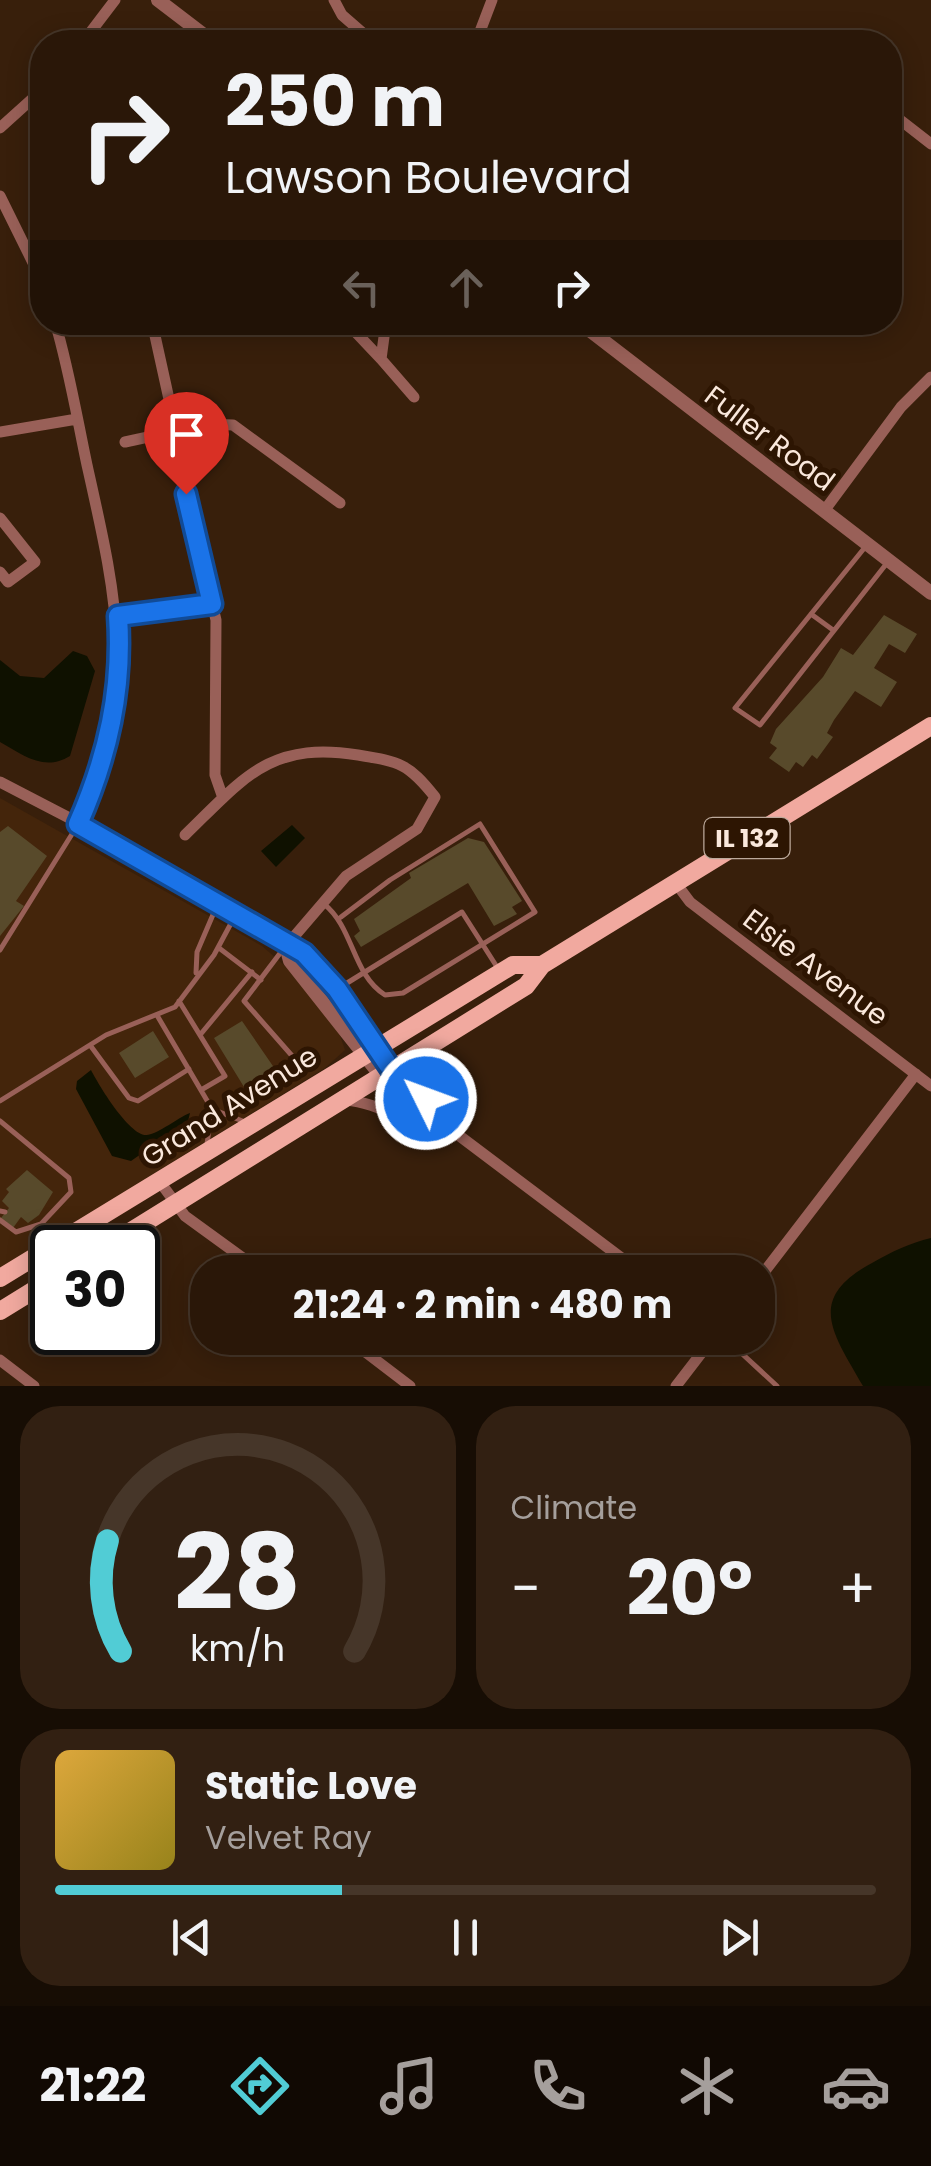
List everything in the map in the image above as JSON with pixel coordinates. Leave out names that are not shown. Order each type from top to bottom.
[{"type":"main road","name":"Grand Avenue","points":[[141,1225],[526,986],[542,965],[931,726]]},
{"type":"main road","name":"Grand Avenue","points":[[0,1278],[513,965],[542,965]]},
{"type":"main road","points":[[0,1311],[30,1293]]},
{"type":"street","points":[[92,30],[115,0]]},
{"type":"street","points":[[158,0],[197,30]]},
{"type":"street","points":[[334,0],[342,16],[359,30]]},
{"type":"street","points":[[481,30],[492,0]]},
{"type":"street","points":[[0,128],[30,103]]},
{"type":"street","points":[[902,121],[931,144]]},
{"type":"street","points":[[0,196],[30,257]]},
{"type":"street","points":[[58,335],[118,616],[118,678],[110,738],[78,824]]},
{"type":"street","points":[[155,335],[176,431]]},
{"type":"street","points":[[358,335],[414,397]]},
{"type":"street","points":[[381,359],[384,335]]},
{"type":"street","name":"Fuller Road","points":[[596,335],[931,593]]},
{"type":"street","points":[[824,510],[901,407],[931,377]]},
{"type":"street","points":[[0,432],[77,419]]},
{"type":"street","points":[[125,442],[208,424],[233,425],[340,503]]},
{"type":"street","points":[[186,494],[217,634],[215,775],[223,798]]},
{"type":"street","points":[[0,518],[34,562],[8,582],[0,572]]},
{"type":"street","points":[[118,616],[212,604]]},
{"type":"street","points":[[185,835],[257,770],[304,750],[412,768],[435,798],[417,829],[357,866],[286,946]]},
{"type":"street","points":[[0,782],[304,953],[337,989],[370,1052]]},
{"type":"street","name":"Elsie Avenue","points":[[675,882],[690,902],[931,1086]]},
{"type":"street","points":[[286,946],[290,961],[415,1108],[445,1125],[617,1255]]},
{"type":"street","points":[[426,1099],[421,1063],[432,1044]]},
{"type":"street","points":[[386,1072],[438,1109],[445,1125]]},
{"type":"street","points":[[775,1258],[916,1074]]},
{"type":"street","points":[[342,1100],[380,1106],[421,1128],[445,1125]]},
{"type":"street","points":[[160,1182],[175,1204],[240,1255]]},
{"type":"street","points":[[369,1355],[410,1386]]},
{"type":"street","points":[[676,1386],[700,1355]]},
{"type":"street","points":[[0,1360],[34,1386]]},
{"type":"lane","points":[[868,544],[736,708],[760,725],[889,560]]},
{"type":"lane","points":[[811,614],[834,631]]},
{"type":"lane","points":[[0,950],[62,857],[78,824]]},
{"type":"lane","points":[[322,902],[342,918],[364,972],[385,996],[403,993],[535,912],[480,824],[390,880],[342,918]]},
{"type":"lane","points":[[196,976],[197,952],[219,902]]},
{"type":"lane","points":[[0,1101],[90,1045],[158,1018],[179,1002],[218,948],[237,912]]},
{"type":"lane","points":[[337,989],[462,912],[500,973]]},
{"type":"lane","points":[[286,946],[244,1001],[294,1058]]},
{"type":"lane","points":[[218,948],[261,980]]},
{"type":"lane","points":[[200,1035],[252,972]]},
{"type":"lane","points":[[179,1002],[225,1076],[202,1090]]},
{"type":"lane","points":[[158,1018],[212,1108],[211,1139],[199,1157]]},
{"type":"lane","points":[[90,1045],[128,1098],[138,1101],[189,1069]]},
{"type":"lane","points":[[212,1108],[254,1123]]},
{"type":"lane","points":[[0,1121],[70,1178],[71,1192],[41,1224],[16,1232],[0,1220]]},
{"type":"lane","points":[[18,1222],[27,1228]]},
{"type":"lane","points":[[744,1355],[777,1386]]},
{"type":"shaded area","points":[[73,651],[87,656],[95,671],[70,756],[42,762],[0,742],[0,660],[20,676],[44,678]]},
{"type":"shaded area","points":[[0,798],[262,946],[300,979],[338,1030],[345,1050],[325,1068],[70,1225],[30,1225],[30,1250],[0,1268]]},
{"type":"shaded area","points":[[292,825],[305,838],[276,867],[261,851]]},
{"type":"shaded area","points":[[91,1070],[115,1108],[140,1133],[152,1134],[190,1113],[188,1121],[131,1161],[112,1156],[76,1089],[77,1081]]},
{"type":"shaded area","points":[[931,1238],[931,1386],[863,1386],[842,1349],[831,1318],[838,1290],[851,1276],[879,1259]]},
{"type":"building","points":[[884,615],[917,634],[905,653],[889,644],[874,668],[897,682],[881,707],[855,691],[834,720],[827,733],[833,737],[817,759],[812,755],[803,767],[796,762],[789,772],[769,758],[777,748],[770,743],[776,729],[823,677],[841,648],[853,655]]},
{"type":"building","points":[[8,826],[47,856],[16,901],[24,906],[0,936],[0,832]]},
{"type":"building","points":[[468,838],[484,842],[522,901],[512,907],[517,914],[494,926],[468,883],[361,947],[354,936],[360,931],[354,919],[411,878],[409,873]]},
{"type":"building","points":[[242,1021],[275,1069],[244,1087],[214,1038]]},
{"type":"building","points":[[153,1031],[169,1057],[135,1078],[119,1053]]},
{"type":"building","points":[[27,1170],[53,1192],[39,1215],[28,1223],[21,1217],[13,1228],[1,1218],[9,1208],[2,1201],[9,1192],[6,1189]]},
{"type":"route","points":[[186,494],[212,604],[118,616],[118,678],[110,738],[78,824],[304,953],[337,989],[391,1069],[426,1099]]}]
